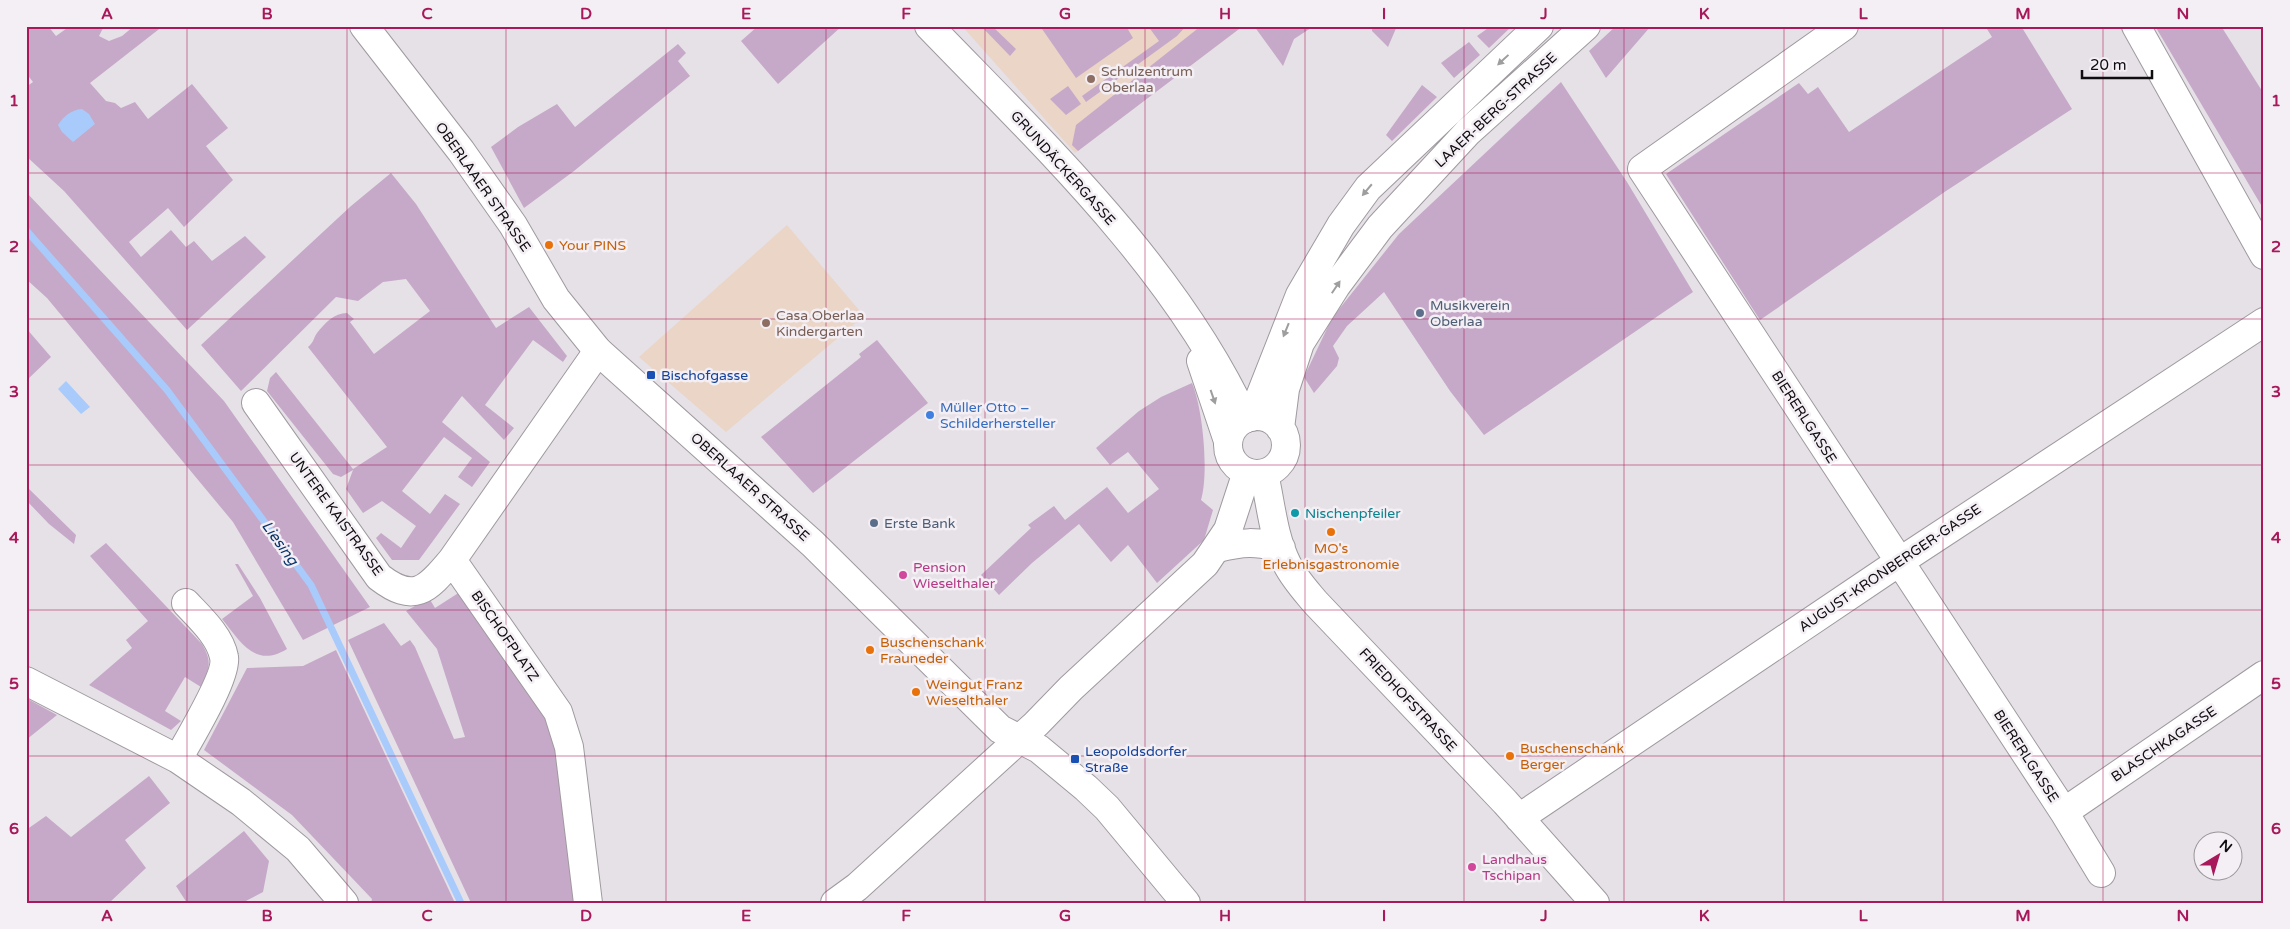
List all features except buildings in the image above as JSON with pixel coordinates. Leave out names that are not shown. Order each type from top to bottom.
[{"type":"street","name":"OBERLAAER STRASSE","points":[[364,26],[461,151],[513,225],[556,299],[598,351],[814,544],[1000,729],[1039,749],[1086,788],[1107,808],[1186,903]]},
{"type":"street","name":"GRUNDÄCKERGASSE","points":[[929,26],[1042,144],[1125,236],[1164,284],[1219,367],[1249,418]]},
{"type":"street","points":[[1249,418],[1300,295],[1341,225],[1368,188],[1539,26]]},
{"type":"street","name":"LAAER-BERG-STRASSE","points":[[1280,428],[1285,389],[1300,344],[1336,286],[1380,227],[1468,132],[1586,26]]},
{"type":"street","name":"BIERERLGASSE","points":[[1844,26],[1642,169],[2064,812],[2101,872]]},
{"type":"street","points":[[2136,26],[2264,255]]},
{"type":"street","name":"GRUNDÄCKERGASSE","points":[[1186,318],[1228,441]]},
{"type":"street","name":"AUGUST-KRONBERGER-GASSE","points":[[1520,818],[1899,562],[2264,322]]},
{"type":"street","points":[[452,560],[598,351]]},
{"type":"street","name":"GRUNDÄCKERGASSE","points":[[1219,367],[1236,379],[1248,382],[1266,377]]},
{"type":"street","name":"UNTERE KAISTRASSE","points":[[256,404],[379,577],[393,588],[409,593],[433,584],[452,560]]},
{"type":"street","points":[[1263,417],[1272,420],[1280,428],[1285,440],[1284,457],[1272,470],[1255,473],[1236,465],[1229,454],[1228,441],[1237,424],[1249,418],[1263,417]]},
{"type":"street","points":[[835,903],[857,887],[1020,739],[1071,688],[1205,564],[1218,548],[1228,530],[1255,473]]},
{"type":"street","name":"FRIEDHOFSTRASSE","points":[[1255,473],[1281,548],[1296,580],[1520,818],[1595,903]]},
{"type":"street","points":[[1218,548],[1245,542],[1262,543],[1281,548]]},
{"type":"street","name":"BISCHOFPLATZ","points":[[452,560],[558,712],[569,746],[588,903]]},
{"type":"street","points":[[178,759],[224,670],[225,657],[209,628],[186,603]]},
{"type":"street","name":"BLASCHKAGASSE","points":[[2064,812],[2264,675]]},
{"type":"street","points":[[26,681],[178,759],[241,802],[298,849],[344,903]]},
{"type":"shaded area","points":[[26,26],[48,26],[56,36],[70,26],[104,26],[99,36],[109,41],[122,36],[134,26],[163,26],[90,83],[106,101],[115,103],[121,108],[135,102],[148,119],[192,84],[228,128],[206,146],[233,180],[184,227],[168,208],[129,242],[141,257],[171,230],[186,247],[194,241],[212,261],[245,236],[266,257],[187,330],[64,191],[26,156],[26,87],[33,82],[26,73]]},
{"type":"shaded area","points":[[758,26],[842,26],[778,84],[741,41]]},
{"type":"shaded area","name":"Schulzentrum Oberlaa","points":[[962,26],[1243,26],[1075,153]]},
{"type":"shaded area","points":[[981,26],[992,26],[1016,49],[1010,56]]},
{"type":"shaded area","points":[[1040,26],[1126,26],[1133,38],[1076,78]]},
{"type":"shaded area","points":[[1148,26],[1186,26],[1177,36],[1086,102],[1082,96],[1159,41]]},
{"type":"shaded area","points":[[1201,26],[1243,26],[1078,151],[1072,145],[1076,125]]},
{"type":"shaded area","points":[[1254,26],[1314,26],[1294,39],[1283,66]]},
{"type":"shaded area","points":[[1372,26],[1397,26],[1388,47],[1372,31]]},
{"type":"shaded area","points":[[1491,26],[1512,26],[1489,48],[1477,36]]},
{"type":"shaded area","points":[[1616,26],[1651,26],[1606,78],[1589,51]]},
{"type":"shaded area","points":[[1985,26],[2021,26],[2072,109],[1946,191],[1760,320],[1666,174],[1799,83],[1808,94],[1818,87],[1849,132],[1992,37]]},
{"type":"shaded area","points":[[2155,26],[2221,26],[2264,94],[2264,210]]},
{"type":"shaded area","points":[[1469,42],[1480,55],[1454,78],[1441,63]]},
{"type":"shaded area","points":[[678,44],[686,53],[678,61],[690,76],[574,171],[524,208],[491,147],[518,127],[557,104],[575,127]]},
{"type":"shaded area","points":[[1561,82],[1627,182],[1693,292],[1484,435],[1450,391],[1384,292],[1347,326],[1333,346],[1339,358],[1337,366],[1314,393],[1304,377],[1332,318],[1399,234]]},
{"type":"shaded area","points":[[1422,85],[1437,97],[1392,141],[1386,135]]},
{"type":"shaded area","points":[[1068,86],[1081,104],[1066,115],[1050,99]]},
{"type":"shaded area","points":[[391,173],[416,204],[496,328],[529,307],[567,356],[563,362],[533,340],[485,405],[514,428],[504,440],[462,396],[442,422],[490,462],[472,487],[458,477],[472,458],[444,437],[402,491],[430,514],[445,494],[460,504],[419,560],[392,560],[376,538],[381,533],[401,548],[416,526],[382,501],[363,513],[346,489],[353,470],[341,477],[333,474],[267,391],[270,378],[276,372],[353,469],[387,447],[308,347],[327,322],[342,313],[347,313],[354,319],[350,322],[374,354],[430,311],[406,279],[383,282],[358,301],[336,297],[241,391],[201,345],[351,206]]},
{"type":"shaded area","points":[[26,192],[224,401],[370,607],[303,640],[233,522],[47,298],[26,279]]},
{"type":"shaded area","name":"Casa Oberlaa Kindergarten","points":[[787,225],[864,316],[726,432],[639,357]]},
{"type":"shaded area","points":[[26,328],[51,357],[27,380],[26,379]]},
{"type":"shaded area","points":[[877,340],[928,403],[813,493],[761,437],[861,357],[859,354]]},
{"type":"shaded area","points":[[1192,383],[1199,408],[1204,441],[1205,474],[1201,500],[1213,510],[1204,540],[1157,583],[1128,545],[1111,562],[1079,524],[1032,563],[999,595],[981,575],[1031,528],[1028,525],[1054,506],[1065,520],[1107,487],[1128,513],[1159,489],[1128,452],[1110,465],[1096,448],[1139,411],[1161,397]]},
{"type":"shaded area","points":[[26,486],[76,535],[74,544],[49,524],[26,500]]},
{"type":"shaded area","points":[[106,543],[202,644],[208,656],[209,666],[201,687],[185,677],[165,711],[181,721],[171,730],[89,685],[132,648],[126,640],[148,621],[90,556]]},
{"type":"shaded area","points":[[235,564],[238,564],[260,598],[287,649],[266,656],[257,654],[249,650],[235,636],[222,619],[253,596]]},
{"type":"shaded area","points":[[460,592],[540,702],[557,736],[575,903],[471,903],[348,640],[384,623],[401,646],[410,640],[415,647],[454,739],[465,737],[437,649],[406,611],[429,598],[435,608]]},
{"type":"shaded area","points":[[336,650],[455,903],[371,903],[372,899],[292,815],[204,750],[247,668],[303,666]]},
{"type":"shaded area","points":[[26,698],[57,715],[26,740]]},
{"type":"shaded area","points":[[149,776],[170,803],[125,840],[146,868],[109,903],[26,903],[26,830],[46,816],[71,837]]},
{"type":"shaded area","points":[[244,831],[269,861],[263,892],[242,903],[187,903],[176,886]]},
{"type":"water","points":[[82,109],[89,114],[95,124],[73,142],[62,132],[58,125],[68,114]]},
{"type":"water","points":[[66,381],[90,407],[81,414],[58,389]]},
{"type":"waterway","name":"Liesing","points":[[26,230],[167,390],[311,585],[461,903]]},
{"type":"place","name":"Schulzentrum Oberlaa","points":[[1091,79]]},
{"type":"place","name":"Your PINS","points":[[549,245]]},
{"type":"place","name":"Musikverein Oberlaa","points":[[1420,313]]},
{"type":"place","name":"Casa Oberlaa Kindergarten","points":[[766,323]]},
{"type":"place","name":"Bischofgasse","points":[[651,375]]},
{"type":"place","name":"Müller Otto – Schilderhersteller","points":[[930,415]]},
{"type":"place","name":"Nischenpfeiler","points":[[1295,513]]},
{"type":"place","name":"Erste Bank","points":[[874,523]]},
{"type":"place","name":"MO's Erlebnisgastronomie","points":[[1331,532]]},
{"type":"place","name":"Pension Wieselthaler","points":[[903,575]]},
{"type":"place","name":"Buschenschank Frauneder","points":[[870,650]]},
{"type":"place","name":"Weingut Franz Wieselthaler","points":[[916,692]]},
{"type":"place","name":"Buschenschank Berger","points":[[1510,756]]},
{"type":"place","name":"Leopoldsdorfer Straße","points":[[1075,759]]},
{"type":"place","name":"Landhaus Tschipan","points":[[1472,867]]}]
